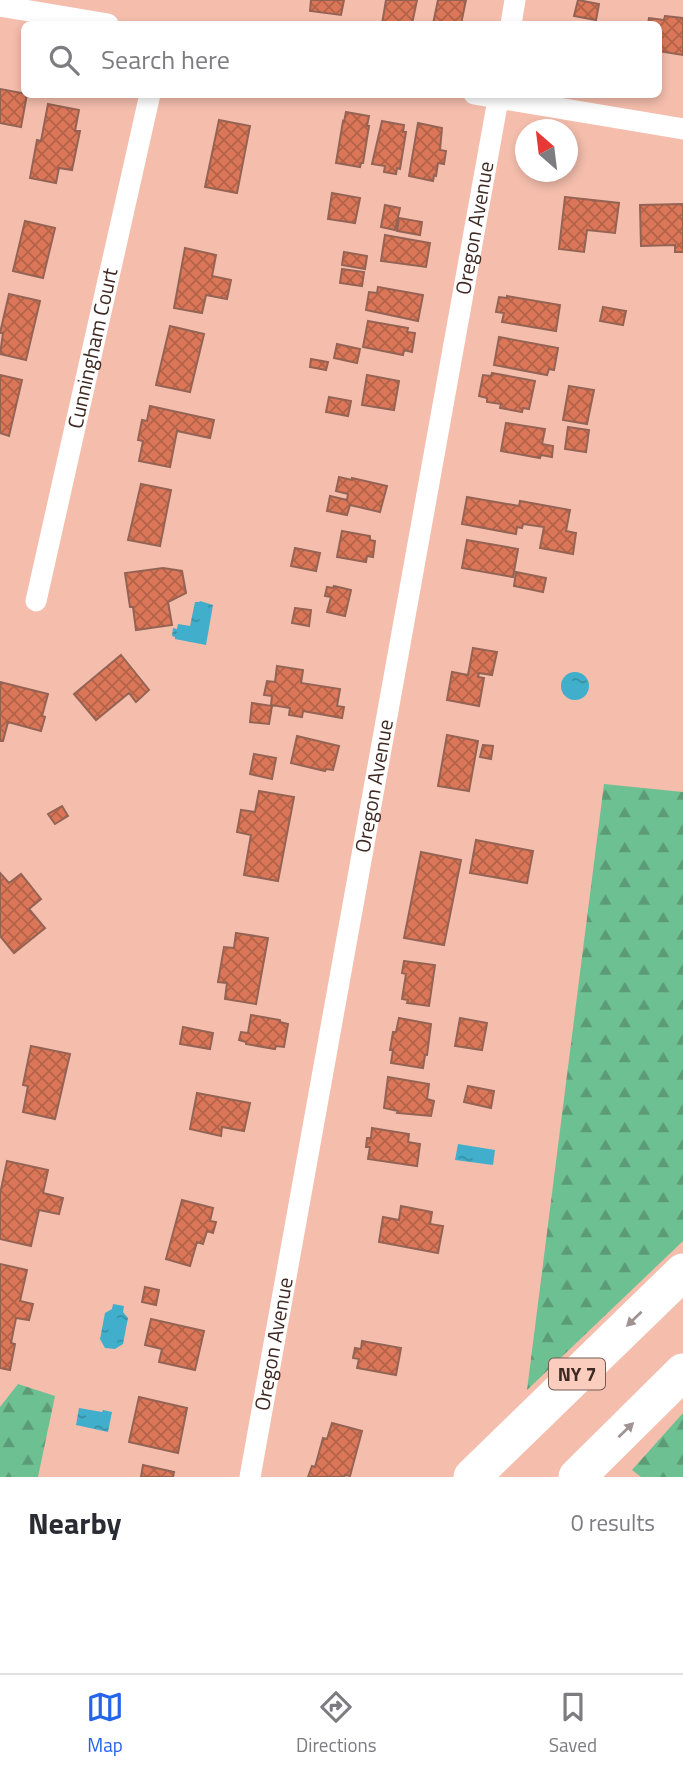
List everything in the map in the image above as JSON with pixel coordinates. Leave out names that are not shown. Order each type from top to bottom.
[{"type":"highway","name":"NY 7","points":[[472,1477],[683,1272]]},
{"type":"highway","points":[[576,1477],[683,1373]]},
{"type":"street","points":[[512,21],[515,0]]},
{"type":"street","points":[[0,6],[90,21]]},
{"type":"street","name":"Cunningham Court","points":[[36,601],[149,98]]},
{"type":"street","name":"Oregon Avenue","points":[[250,1477],[498,98]]},
{"type":"street","points":[[504,98],[683,129]]},
{"type":"green space","points":[[604,784],[683,792],[683,1241],[527,1390]]},
{"type":"green space","points":[[18,1384],[55,1396],[38,1477],[0,1477],[0,1407]]},
{"type":"green space","points":[[683,1413],[683,1477],[641,1477],[632,1470]]},
{"type":"water","points":[[195,602],[213,605],[206,645],[175,639],[172,636],[173,628],[177,629],[178,624],[190,626]]},
{"type":"water","points":[[575,672],[585,676],[589,686],[585,696],[575,700],[565,696],[561,686],[565,676]]},
{"type":"water","points":[[458,1144],[495,1150],[493,1165],[455,1160]]},
{"type":"water","points":[[113,1304],[124,1306],[123,1312],[128,1318],[123,1344],[115,1349],[105,1348],[100,1339],[105,1313],[112,1309]]},
{"type":"water","points":[[79,1408],[112,1412],[108,1432],[76,1425]]},
{"type":"building","points":[[311,0],[344,0],[341,15],[310,11]]},
{"type":"building","points":[[386,0],[417,0],[413,21],[382,21]]},
{"type":"building","points":[[438,0],[466,0],[462,21],[434,21]]},
{"type":"building","points":[[578,0],[599,4],[596,20],[574,16]]},
{"type":"building","points":[[665,16],[683,18],[683,55],[662,52],[662,21],[648,21],[649,18],[664,20]]},
{"type":"building","points":[[0,89],[21,93],[21,98],[26,98],[21,127],[0,123]]},
{"type":"building","points":[[48,104],[79,110],[75,131],[80,131],[72,170],[59,168],[56,183],[30,178],[37,140],[41,141]]},
{"type":"building","points":[[346,112],[369,116],[363,163],[360,167],[336,163]]},
{"type":"building","points":[[219,120],[250,126],[237,193],[205,187]]},
{"type":"building","points":[[382,121],[404,125],[403,132],[406,132],[400,169],[397,168],[396,174],[384,172],[385,166],[372,164]]},
{"type":"building","points":[[418,123],[442,128],[440,150],[446,151],[444,164],[438,163],[433,181],[409,176]]},
{"type":"building","points":[[332,193],[360,198],[355,223],[328,219]]},
{"type":"building","points":[[565,197],[619,203],[615,233],[587,230],[584,252],[559,249]]},
{"type":"building","points":[[683,204],[683,252],[675,252],[675,245],[641,246],[640,205]]},
{"type":"building","points":[[385,205],[400,208],[395,230],[381,227]]},
{"type":"building","points":[[399,218],[422,222],[420,235],[397,231]]},
{"type":"building","points":[[25,221],[55,228],[43,278],[13,271]]},
{"type":"building","points":[[385,235],[430,243],[426,267],[381,261]]},
{"type":"building","points":[[185,248],[216,255],[212,276],[231,280],[227,299],[206,295],[202,313],[174,308]]},
{"type":"building","points":[[344,252],[367,256],[365,269],[342,265]]},
{"type":"building","points":[[342,269],[364,272],[362,286],[340,283]]},
{"type":"building","points":[[378,287],[423,295],[418,321],[366,310],[369,292],[377,293]]},
{"type":"building","points":[[9,294],[40,301],[26,360],[0,354],[3,333],[0,333]]},
{"type":"building","points":[[499,297],[560,305],[556,331],[502,322],[504,313],[496,312]]},
{"type":"building","points":[[603,307],[626,311],[623,325],[600,321]]},
{"type":"building","points":[[368,321],[408,328],[407,332],[415,333],[412,352],[404,350],[403,355],[363,347]]},
{"type":"building","points":[[170,326],[204,334],[190,392],[156,385]]},
{"type":"building","points":[[499,337],[558,348],[554,370],[549,369],[547,375],[494,365]]},
{"type":"building","points":[[337,344],[360,349],[357,363],[334,358]]},
{"type":"building","points":[[311,359],[328,362],[326,370],[310,367]]},
{"type":"building","points":[[492,373],[535,381],[529,409],[523,408],[522,412],[500,408],[501,404],[487,402],[487,398],[479,396],[483,375],[491,376]]},
{"type":"building","points":[[0,375],[22,380],[9,436],[0,433]]},
{"type":"building","points":[[367,375],[399,381],[394,410],[362,405]]},
{"type":"building","points":[[569,386],[594,390],[587,424],[563,420]]},
{"type":"building","points":[[329,397],[351,401],[348,416],[326,412]]},
{"type":"building","points":[[150,406],[214,420],[210,438],[177,431],[170,467],[139,461],[143,441],[138,440],[142,420],[147,421]]},
{"type":"building","points":[[506,423],[545,429],[542,444],[553,446],[552,457],[541,455],[540,458],[501,451]]},
{"type":"building","points":[[568,427],[589,430],[586,452],[565,449]]},
{"type":"building","points":[[339,477],[387,486],[380,512],[350,505],[347,515],[327,511],[330,496],[347,500],[348,494],[336,491]]},
{"type":"building","points":[[141,484],[171,490],[160,546],[128,540]]},
{"type":"building","points":[[467,497],[519,506],[520,501],[570,510],[566,531],[576,533],[573,554],[540,548],[544,527],[523,524],[522,528],[517,527],[516,534],[462,524]]},
{"type":"building","points":[[342,531],[370,536],[370,540],[375,541],[373,557],[367,556],[366,562],[337,557]]},
{"type":"building","points":[[467,540],[518,549],[513,577],[462,568]]},
{"type":"building","points":[[295,548],[320,553],[316,571],[291,566]]},
{"type":"building","points":[[163,568],[182,571],[186,593],[168,602],[172,625],[136,630],[125,573]]},
{"type":"building","points":[[516,572],[546,578],[543,592],[514,586]]},
{"type":"building","points":[[327,587],[351,590],[345,616],[327,612],[331,597],[325,596]]},
{"type":"building","points":[[295,608],[311,610],[309,626],[292,623]]},
{"type":"building","points":[[473,648],[497,652],[492,675],[479,673],[478,677],[484,678],[479,706],[447,700],[452,672],[468,675]]},
{"type":"building","points":[[121,655],[149,690],[136,702],[129,693],[96,720],[74,694]]},
{"type":"building","points":[[277,666],[303,670],[301,683],[340,689],[337,706],[344,707],[342,718],[303,711],[302,717],[289,715],[290,708],[271,705],[272,696],[264,695],[267,681],[275,682]]},
{"type":"building","points":[[0,682],[48,694],[41,731],[8,722],[3,741],[0,741]]},
{"type":"building","points":[[252,703],[272,706],[269,724],[250,722]]},
{"type":"building","points":[[447,735],[478,741],[469,791],[438,786]]},
{"type":"building","points":[[297,736],[339,746],[333,770],[325,771],[291,763]]},
{"type":"building","points":[[483,745],[493,746],[491,759],[480,757]]},
{"type":"building","points":[[254,754],[276,758],[272,779],[250,774]]},
{"type":"building","points":[[259,791],[294,797],[278,881],[244,875],[251,835],[237,832],[241,810],[255,812]]},
{"type":"building","points":[[62,806],[68,816],[55,824],[48,814]]},
{"type":"building","points":[[476,840],[533,851],[527,883],[470,873]]},
{"type":"building","points":[[421,852],[461,860],[444,945],[404,938]]},
{"type":"building","points":[[0,873],[9,883],[21,874],[41,899],[29,909],[45,928],[14,953],[0,936]]},
{"type":"building","points":[[236,933],[268,938],[256,1004],[225,999],[227,983],[218,982],[224,947],[234,948]]},
{"type":"building","points":[[404,961],[435,965],[429,1006],[407,1003],[408,1000],[402,999],[406,974],[402,973]]},
{"type":"building","points":[[251,1015],[288,1024],[284,1047],[276,1046],[275,1049],[246,1044],[239,1040],[241,1032],[248,1033]]},
{"type":"building","points":[[399,1018],[431,1024],[423,1068],[391,1063],[393,1032],[396,1032]]},
{"type":"building","points":[[460,1018],[487,1023],[482,1050],[455,1046]]},
{"type":"building","points":[[183,1027],[213,1033],[210,1049],[180,1044]]},
{"type":"building","points":[[31,1046],[70,1054],[55,1119],[23,1112],[28,1086],[23,1085]]},
{"type":"building","points":[[388,1077],[429,1084],[427,1099],[434,1101],[431,1116],[397,1113],[398,1111],[384,1108]]},
{"type":"building","points":[[468,1086],[494,1091],[491,1108],[464,1102]]},
{"type":"building","points":[[197,1093],[250,1103],[244,1131],[222,1127],[221,1136],[190,1129]]},
{"type":"building","points":[[372,1128],[409,1134],[408,1142],[420,1144],[417,1166],[368,1159],[370,1147],[366,1147],[367,1138],[371,1138]]},
{"type":"building","points":[[7,1161],[48,1170],[43,1193],[63,1198],[59,1214],[39,1210],[31,1246],[0,1239],[0,1194]]},
{"type":"building","points":[[182,1200],[213,1208],[210,1221],[216,1222],[213,1233],[207,1231],[203,1244],[197,1242],[190,1266],[166,1259]]},
{"type":"building","points":[[401,1206],[432,1212],[430,1224],[443,1226],[438,1253],[379,1242],[383,1217],[399,1220]]},
{"type":"building","points":[[0,1264],[27,1270],[20,1301],[33,1304],[29,1320],[16,1318],[11,1343],[15,1344],[10,1370],[0,1368]]},
{"type":"building","points":[[145,1287],[159,1290],[156,1305],[142,1302]]},
{"type":"building","points":[[151,1319],[204,1331],[195,1370],[159,1362],[162,1349],[145,1345]]},
{"type":"building","points":[[362,1341],[401,1348],[396,1375],[357,1368],[359,1359],[353,1358],[355,1348],[361,1349]]},
{"type":"building","points":[[139,1397],[187,1408],[178,1453],[129,1442]]},
{"type":"building","points":[[332,1423],[362,1431],[350,1476],[308,1477],[312,1466],[315,1467],[323,1438],[327,1439]]},
{"type":"building","points":[[143,1465],[174,1472],[173,1477],[141,1477]]}]
